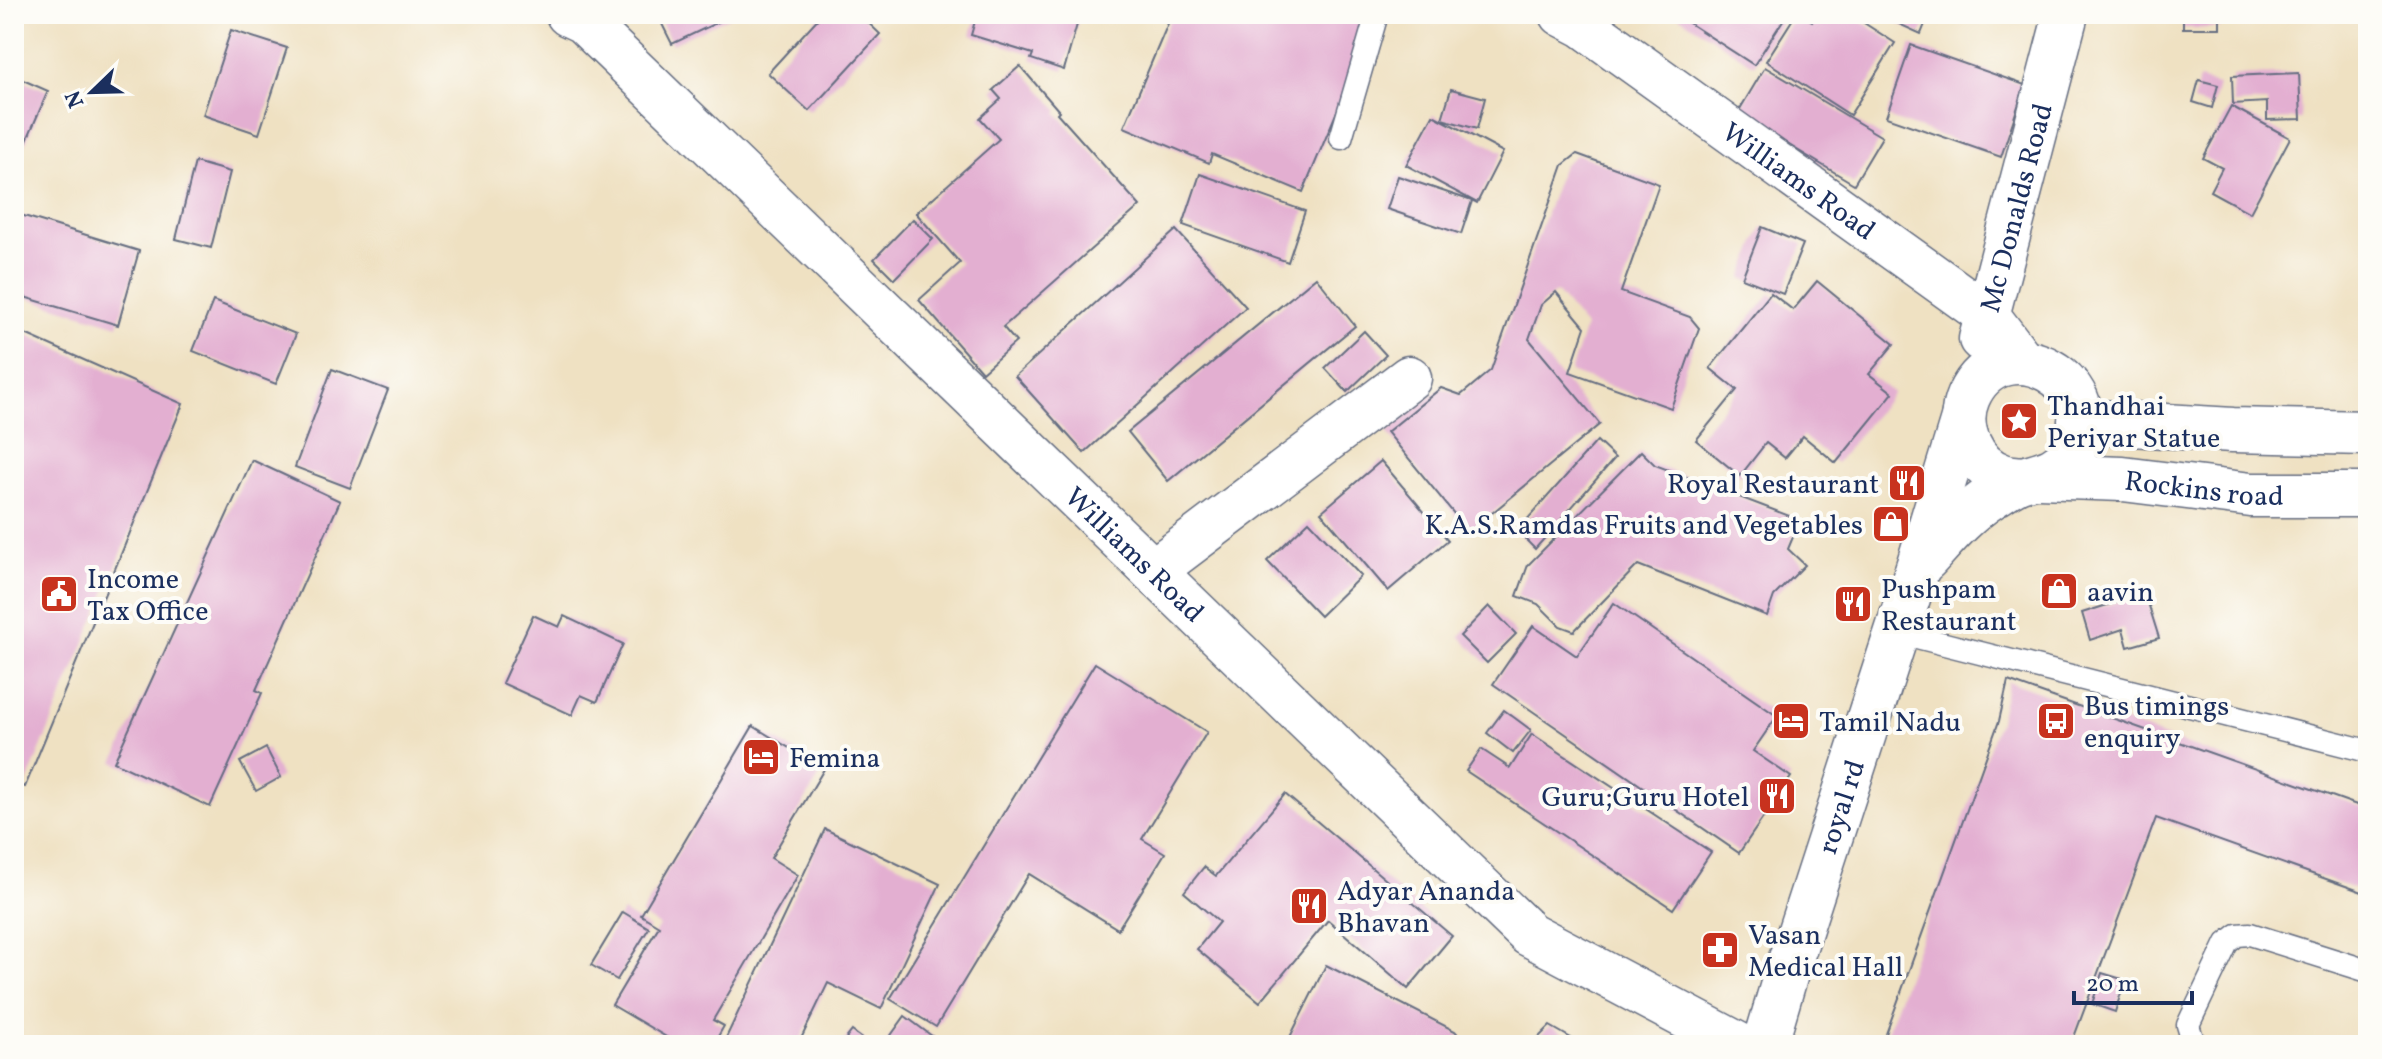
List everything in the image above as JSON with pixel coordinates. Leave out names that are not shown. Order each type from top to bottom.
[{"type":"street","name":"Williams Road","points":[[568,14],[583,21],[1529,934],[1739,1045]]},
{"type":"street","name":"Williams Road","points":[[1562,14],[1583,25],[1987,315],[2023,362]]},
{"type":"street","name":"Mc Donalds Road","points":[[1918,567],[1965,409],[2066,14]]},
{"type":"street","points":[[1918,567],[1966,516],[2030,478],[2056,468],[2069,456],[2077,439],[2080,421],[2070,387],[2057,374],[2041,365],[2023,362],[2005,364],[1975,383],[1965,409],[1965,437],[1973,454],[1987,467],[2003,476],[2030,478]]},
{"type":"street","points":[[1153,571],[1409,378]]},
{"type":"street","name":"Rockins road","points":[[2080,421],[2233,430],[2368,433]]},
{"type":"street","name":"Rockins road","points":[[2030,478],[2123,479],[2251,495],[2368,495]]},
{"type":"street","name":"royal rd","points":[[1765,1045],[1918,567]]},
{"type":"lane","points":[[1341,138],[1377,14]]},
{"type":"lane","points":[[1897,632],[2368,751]]},
{"type":"lane","points":[[2198,1045],[2188,1025],[2227,943],[2237,935],[2250,934],[2368,971]]},
{"type":"building","points":[[657,14],[735,14],[672,44]]},
{"type":"building","points":[[822,14],[859,14],[880,34],[809,111],[768,73]]},
{"type":"building","points":[[977,14],[1080,14],[1064,70],[1031,59],[1033,54],[971,35]]},
{"type":"building","points":[[1172,14],[1339,14],[1372,28],[1303,192],[1212,154],[1209,163],[1124,127]]},
{"type":"building","points":[[1675,14],[1787,14],[1754,65]]},
{"type":"building","points":[[1796,14],[1812,21],[1816,14],[1850,14],[1895,43],[1850,115],[1766,61]]},
{"type":"building","points":[[1877,14],[1929,14],[1921,34]]},
{"type":"building","points":[[2183,14],[2220,14],[2220,28],[2183,28]]},
{"type":"building","points":[[231,30],[287,48],[259,134],[203,115]]},
{"type":"building","points":[[1911,45],[2025,85],[2001,157],[1886,117]]},
{"type":"building","points":[[1020,66],[1059,111],[1057,113],[1140,206],[1003,327],[1016,342],[982,372],[919,300],[960,263],[916,213],[999,139],[980,118],[1001,99],[993,90]]},
{"type":"building","points":[[1765,67],[1882,137],[1854,184],[1737,114]]},
{"type":"building","points":[[2299,73],[2301,119],[2267,120],[2267,102],[2233,104],[2232,76]]},
{"type":"building","points":[[14,76],[48,91],[14,170]]},
{"type":"building","points":[[2199,80],[2218,85],[2212,108],[2193,102]]},
{"type":"building","points":[[1451,89],[1485,98],[1477,129],[1442,119]]},
{"type":"building","points":[[2231,106],[2290,138],[2250,213],[2210,191],[2222,168],[2203,158]]},
{"type":"building","points":[[1433,115],[1503,152],[1477,203],[1406,165]]},
{"type":"building","points":[[1577,154],[1659,184],[1621,292],[1690,317],[1699,328],[1671,408],[1570,372],[1585,327],[1556,292],[1541,305],[1529,339],[1600,424],[1469,532],[1387,432],[1441,388],[1461,395],[1491,370],[1563,165]]},
{"type":"building","points":[[195,162],[230,172],[211,248],[176,239]]},
{"type":"building","points":[[1200,174],[1305,211],[1288,262],[1183,225]]},
{"type":"building","points":[[1398,176],[1472,201],[1461,234],[1387,209]]},
{"type":"building","points":[[14,213],[139,251],[118,325],[14,294]]},
{"type":"building","points":[[913,219],[933,239],[894,279],[874,259]]},
{"type":"building","points":[[1762,227],[1803,244],[1783,294],[1742,278]]},
{"type":"building","points":[[1176,230],[1246,307],[1084,453],[1015,376]]},
{"type":"building","points":[[1316,277],[1355,326],[1168,481],[1128,432]]},
{"type":"building","points":[[1817,281],[1894,344],[1869,374],[1893,393],[1836,463],[1803,436],[1785,458],[1766,443],[1740,476],[1696,440],[1737,390],[1710,368],[1771,293],[1793,310]]},
{"type":"building","points":[[213,301],[296,334],[276,384],[193,351]]},
{"type":"building","name":"Income Tax Office","points":[[14,329],[183,404],[25,787],[14,783]]},
{"type":"building","points":[[1364,331],[1386,355],[1347,392],[1325,368]]},
{"type":"building","points":[[332,369],[388,390],[350,488],[295,467]]},
{"type":"building","points":[[1597,441],[1615,458],[1535,549],[1517,531]]},
{"type":"building","points":[[1641,451],[1655,465],[1800,520],[1788,549],[1805,565],[1774,596],[1767,616],[1638,565],[1574,631],[1560,626],[1538,604],[1517,596],[1528,565]]},
{"type":"building","points":[[252,460],[340,501],[256,690],[262,693],[210,807],[114,762]]},
{"type":"building","points":[[1381,461],[1448,540],[1388,591],[1321,512]]},
{"type":"building","points":[[1309,521],[1361,576],[1320,616],[1267,561]]},
{"type":"building","points":[[2145,593],[2159,638],[2128,647],[2123,629],[2090,640],[2082,613]]},
{"type":"building","points":[[1614,603],[1777,716],[1753,751],[1791,777],[1739,853],[1493,684],[1533,626],[1577,656]]},
{"type":"building","points":[[1489,606],[1516,634],[1487,663],[1460,636]]},
{"type":"building","points":[[533,615],[559,627],[564,616],[623,644],[597,702],[581,695],[572,715],[502,683]]},
{"type":"building","points":[[1095,663],[1207,732],[1142,839],[1165,853],[1118,929],[1029,874],[936,1027],[890,999]]},
{"type":"building","points":[[2008,681],[2368,809],[2368,894],[2156,818],[2071,1045],[1882,1045],[1999,721]]},
{"type":"building","points":[[1504,710],[1531,730],[1513,753],[1487,733]]},
{"type":"building","points":[[753,726],[824,769],[771,858],[798,875],[713,1020],[724,1026],[713,1045],[680,1045],[612,1005],[659,926],[641,915]]},
{"type":"building","points":[[1532,734],[1711,852],[1673,909],[1466,771],[1481,749],[1510,768]]},
{"type":"building","points":[[266,748],[281,777],[256,791],[240,762]]},
{"type":"building","name":"Adyar Ananda Bhavan","points":[[1285,794],[1452,936],[1408,989],[1328,920],[1260,1002],[1197,949],[1219,922],[1184,892],[1204,867],[1216,876]]},
{"type":"building","points":[[825,829],[940,884],[881,1009],[828,983],[798,1045],[736,1045],[725,1040]]},
{"type":"building","points":[[623,912],[649,928],[617,980],[591,965]]},
{"type":"building","points":[[1326,965],[1455,1031],[1468,1045],[1286,1045]]},
{"type":"building","points":[[2102,973],[2125,980],[2115,1012],[2092,1004]]},
{"type":"building","points":[[905,1016],[944,1045],[884,1045]]},
{"type":"building","points":[[1550,1026],[1583,1045],[1531,1045]]},
{"type":"building","points":[[852,1031],[871,1045],[841,1045]]},
{"type":"place","name":"Thandhai Periyar Statue","points":[[2019,421]]},
{"type":"place","name":"Royal Restaurant","points":[[1907,483]]},
{"type":"place","name":"K.A.S.Ramdas Fruits and Vegetables","points":[[1891,524]]},
{"type":"place","name":"aavin","points":[[2059,591]]},
{"type":"place","name":"Income Tax Office","points":[[59,594]]},
{"type":"place","name":"Pushpam Restaurant","points":[[1853,604]]},
{"type":"place","name":"Tamil Nadu","points":[[1791,721]]},
{"type":"place","name":"Bus timings enquiry","points":[[2056,721]]},
{"type":"place","name":"Femina","points":[[761,757]]},
{"type":"place","name":"Guru;Guru Hotel","points":[[1777,796]]},
{"type":"place","name":"Adyar Ananda Bhavan","points":[[1309,906]]},
{"type":"place","name":"Vasan Medical Hall","points":[[1720,950]]}]
